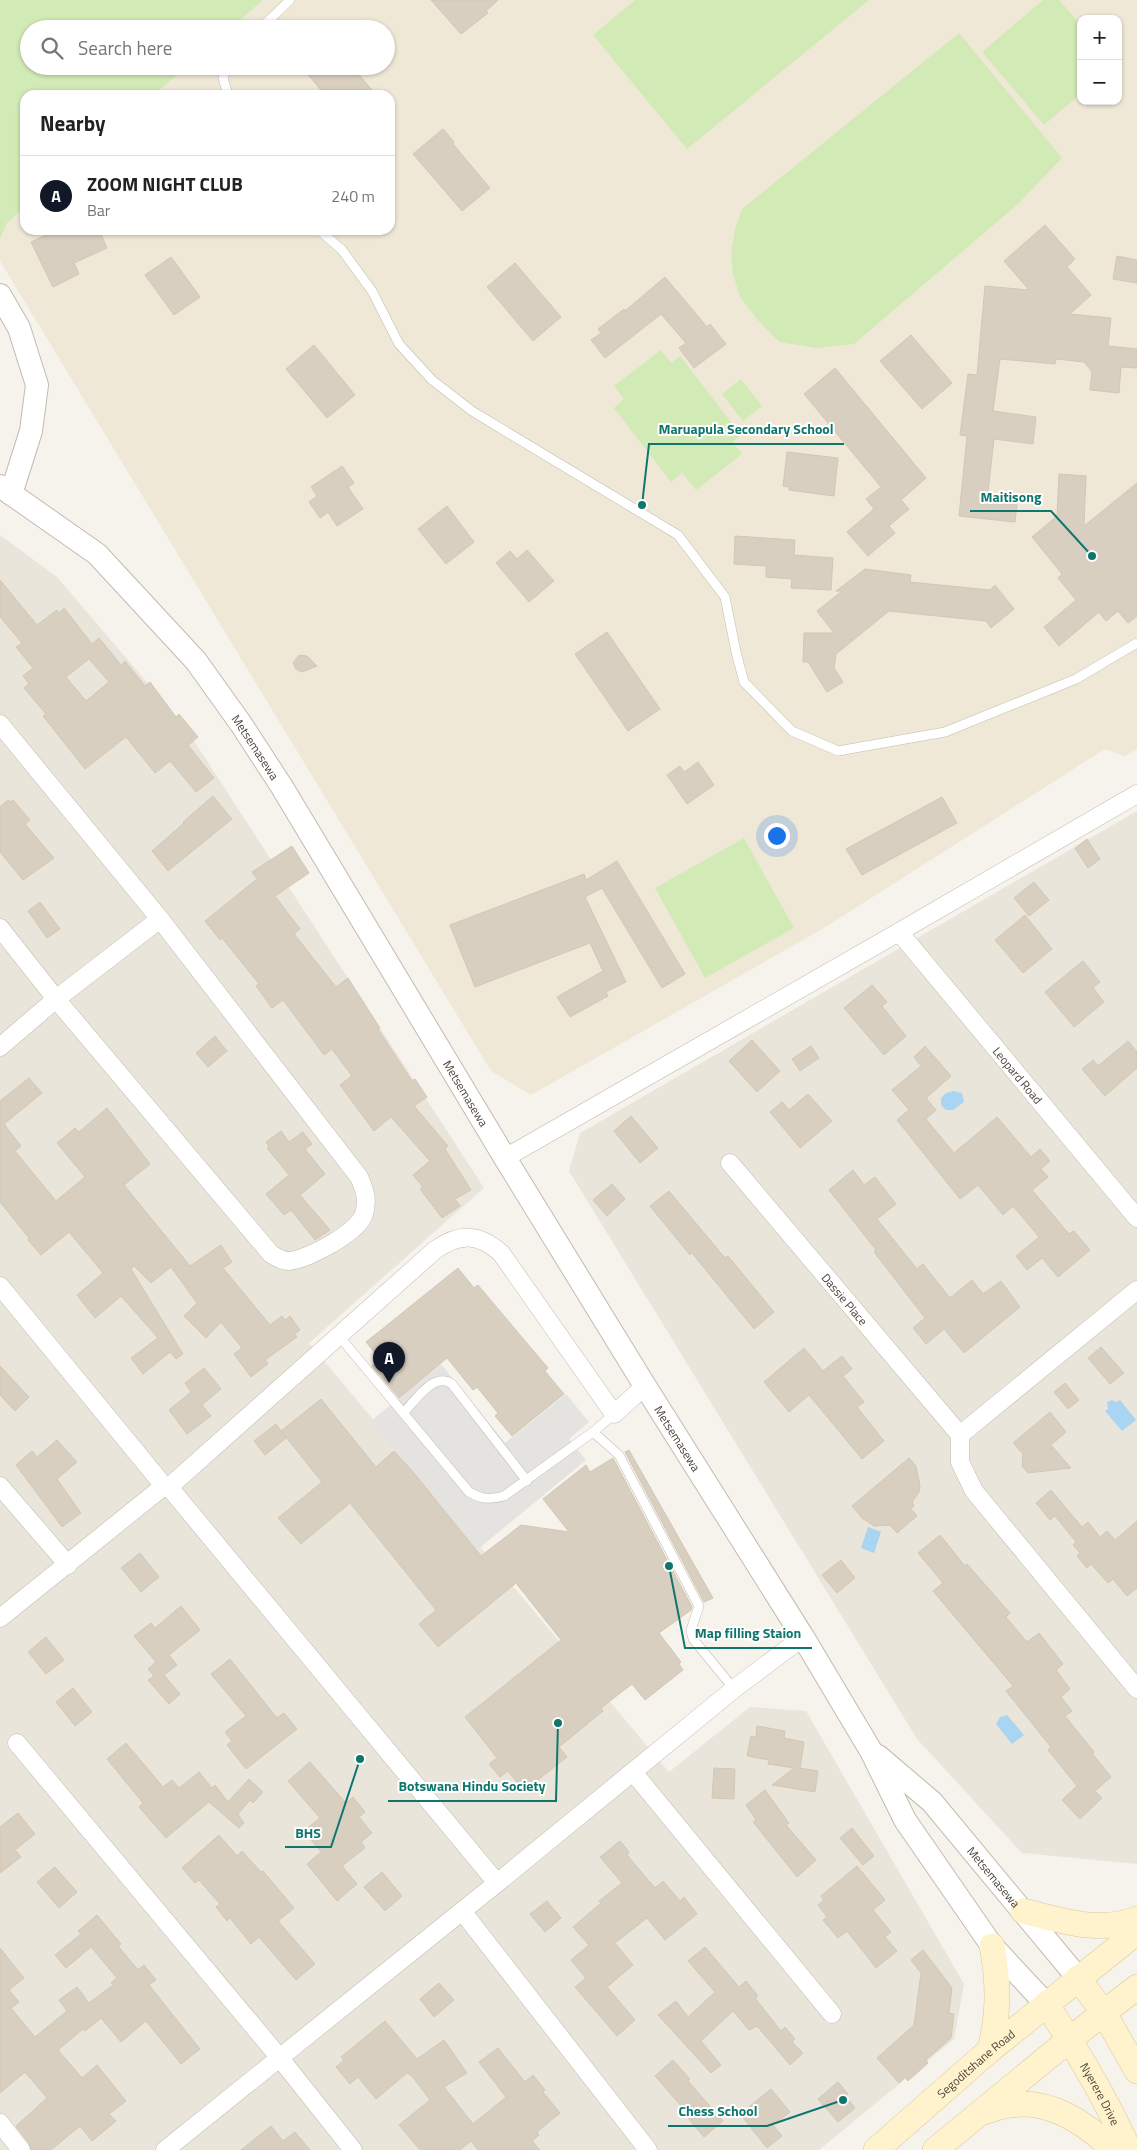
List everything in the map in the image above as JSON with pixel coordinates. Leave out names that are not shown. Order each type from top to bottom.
[{"type":"main road","points":[[1023,1911],[1084,1926],[1124,1925],[1137,1919]]},
{"type":"main road","name":"Segoditshane Road","points":[[876,2150],[990,2050],[1137,1932]]},
{"type":"main road","points":[[990,2050],[998,2006],[992,1946]]},
{"type":"main road","name":"Metsemasewa","points":[[1078,1978],[1104,2013]]},
{"type":"main road","points":[[935,2150],[1070,2039],[1137,1987]]},
{"type":"main road","name":"Metsemasewa","points":[[1046,2004],[1070,2039]]},
{"type":"main road","points":[[1104,2013],[1137,2071]]},
{"type":"main road","name":"Nyerere Drive","points":[[1070,2039],[1111,2110],[1128,2150]]},
{"type":"main road","points":[[978,2114],[1010,2104],[1033,2104],[1062,2112],[1082,2124],[1114,2150]]},
{"type":"street","points":[[0,295],[19,328],[37,385],[31,430],[5,490]]},
{"type":"street","name":"Metsemasewa","points":[[5,490],[97,554],[196,661],[241,724],[282,787],[644,1386],[803,1637],[872,1751],[905,1820],[992,1946],[1046,2004]]},
{"type":"street","points":[[0,724],[160,919],[359,1177],[366,1192],[364,1216],[359,1224],[346,1236],[291,1261],[279,1259],[271,1254],[56,1000],[0,928]]},
{"type":"street","points":[[505,1158],[1137,794]]},
{"type":"street","points":[[0,1047],[56,1000],[160,919]]},
{"type":"street","name":"Leopard Road","points":[[899,932],[1137,1218]]},
{"type":"street","name":"Dassie Place","points":[[730,1163],[960,1435]]},
{"type":"street","points":[[0,1618],[166,1487],[435,1250],[455,1239],[480,1240],[489,1243],[501,1253],[614,1414],[644,1386]]},
{"type":"street","points":[[0,1286],[497,1884]]},
{"type":"street","points":[[1137,1290],[960,1435],[960,1462],[974,1491],[1137,1689]]},
{"type":"street","points":[[0,1486],[68,1565]]},
{"type":"street","points":[[165,2150],[497,1884],[734,1690],[803,1637]]},
{"type":"street","points":[[17,1743],[279,2057],[353,2150]]},
{"type":"street","name":"Metsemasewa","points":[[872,1751],[932,1802],[1078,1978]]},
{"type":"street","points":[[633,1772],[832,2014]]},
{"type":"street","points":[[462,1911],[648,2150]]},
{"type":"street","points":[[0,2123],[21,2150]]},
{"type":"lane","points":[[269,20],[290,0]]},
{"type":"lane","points":[[224,75],[223,78],[227,90]]},
{"type":"lane","points":[[325,235],[342,250],[372,291],[399,344],[432,380],[472,411],[678,535],[725,597],[744,682],[792,731],[838,751],[945,732],[1076,679],[1137,643]]},
{"type":"lane","points":[[339,1336],[469,1492],[477,1496],[495,1499],[504,1496],[593,1432],[614,1414]]},
{"type":"lane","points":[[404,1412],[434,1382],[441,1379],[447,1380],[527,1481]]},
{"type":"lane","points":[[593,1432],[619,1455],[699,1606],[691,1630],[694,1642],[734,1690]]},
{"type":"shaded area","points":[[263,0],[1137,0],[1137,749],[1124,756],[1105,749],[824,928],[531,1095],[491,1071],[0,261],[0,239],[7,223],[20,211],[20,235],[395,235],[395,90],[160,90],[177,75],[395,75],[395,20],[240,20]]},
{"type":"shaded area","points":[[0,535],[57,577],[185,727],[484,1188],[309,1343],[669,1772],[750,1707],[806,1711],[964,1984],[954,2039],[819,2150],[0,2150]]},
{"type":"shaded area","points":[[1137,811],[1137,1864],[1022,1853],[917,1739],[569,1171],[580,1133]]},
{"type":"shaded area","points":[[441,1364],[505,1443],[566,1394],[589,1422],[569,1439],[586,1460],[477,1550],[371,1421]]},
{"type":"green space","points":[[0,0],[263,0],[240,20],[20,20],[20,75],[177,75],[160,90],[20,90],[20,211],[7,223],[0,239]]},
{"type":"green space","points":[[635,0],[869,0],[687,149],[593,35]]},
{"type":"green space","points":[[1043,0],[1059,0],[1077,20],[1077,97],[1044,125],[982,52]]},
{"type":"green space","points":[[959,33],[1062,158],[1018,204],[854,344],[817,348],[779,342],[757,319],[740,297],[733,274],[731,254],[735,229],[742,209]]},
{"type":"green space","points":[[661,350],[671,363],[680,356],[741,435],[733,442],[742,454],[696,490],[682,473],[671,482],[614,408],[624,399],[614,386]]},
{"type":"green space","points":[[741,379],[762,406],[743,421],[722,394]]},
{"type":"green space","points":[[744,838],[794,928],[705,978],[655,888]]},
{"type":"water","points":[[954,1091],[962,1093],[964,1102],[953,1110],[946,1110],[941,1105],[941,1098],[946,1093]]},
{"type":"water","points":[[1112,1400],[1116,1402],[1120,1400],[1136,1420],[1122,1431],[1105,1411],[1108,1409],[1107,1402]]},
{"type":"water","points":[[868,1527],[881,1532],[874,1553],[861,1548]]},
{"type":"water","points":[[1007,1715],[1024,1735],[1012,1744],[996,1724],[1000,1717]]},
{"type":"building","points":[[431,0],[498,0],[486,11],[488,13],[461,34]]},
{"type":"building","points":[[308,75],[359,75],[372,90],[321,90]]},
{"type":"building","points":[[443,129],[454,142],[453,144],[490,188],[462,211],[413,154]]},
{"type":"building","points":[[1045,225],[1075,259],[1067,267],[1091,295],[1070,314],[1111,318],[1108,346],[1137,349],[1137,368],[1121,367],[1119,393],[1090,390],[1092,372],[1084,362],[1056,359],[1055,364],[1000,359],[993,411],[1036,417],[1033,444],[994,439],[987,500],[1017,504],[1015,522],[959,516],[967,436],[960,435],[968,374],[977,375],[985,286],[1029,290],[1004,261]]},
{"type":"building","points":[[46,235],[101,235],[107,248],[74,263],[79,274],[53,287],[31,242]]},
{"type":"building","points":[[1117,256],[1137,260],[1137,283],[1113,279]]},
{"type":"building","points":[[171,257],[200,297],[174,315],[145,275]]},
{"type":"building","points":[[515,263],[561,317],[533,341],[487,287]]},
{"type":"building","points":[[665,277],[707,327],[710,324],[726,344],[694,368],[679,348],[686,343],[661,314],[605,358],[591,340],[601,333],[598,329],[624,309],[625,311]]},
{"type":"building","points":[[911,335],[952,383],[922,409],[880,361]]},
{"type":"building","points":[[314,345],[355,395],[327,418],[286,369]]},
{"type":"building","points":[[835,368],[926,478],[901,500],[909,509],[889,526],[895,533],[868,556],[847,532],[874,509],[866,499],[881,487],[804,394]]},
{"type":"building","points":[[787,452],[838,458],[834,496],[789,490],[789,487],[783,486]]},
{"type":"building","points":[[342,466],[354,483],[348,487],[363,509],[337,526],[328,512],[320,518],[309,502],[317,496],[311,487]]},
{"type":"building","points":[[1059,474],[1086,476],[1084,526],[1137,483],[1137,616],[1128,623],[1118,611],[1106,621],[1099,612],[1059,646],[1044,627],[1076,600],[1058,578],[1062,574],[1032,537],[1057,516]]},
{"type":"building","points":[[447,506],[474,542],[446,564],[418,529]]},
{"type":"building","points":[[735,536],[795,540],[794,555],[833,558],[831,590],[791,588],[792,579],[766,577],[766,566],[734,564]]},
{"type":"building","points":[[527,550],[554,581],[529,602],[496,563],[510,551],[517,559]]},
{"type":"building","points":[[865,569],[911,575],[910,582],[990,590],[995,585],[1014,609],[991,628],[986,621],[889,611],[836,654],[834,668],[843,682],[827,692],[808,662],[803,662],[804,633],[834,633],[817,611],[842,591],[836,591]]},
{"type":"building","points":[[0,580],[37,625],[57,610],[59,613],[64,608],[92,644],[99,638],[121,665],[125,661],[145,686],[150,682],[176,717],[179,714],[198,737],[188,745],[214,778],[196,792],[170,761],[155,773],[126,737],[85,769],[43,716],[46,714],[24,688],[29,684],[23,676],[33,668],[16,647],[22,643],[0,617]],"holes":[[[89,659],[109,682],[86,701],[66,677]]]},
{"type":"building","points":[[607,632],[660,709],[628,731],[575,654]]},
{"type":"building","points":[[299,655],[307,656],[317,666],[302,672],[296,669],[293,663]]},
{"type":"building","points":[[698,762],[714,785],[687,804],[667,775],[680,766],[684,772]]},
{"type":"building","points":[[213,796],[232,819],[168,871],[152,851]]},
{"type":"building","points":[[942,797],[957,823],[862,875],[846,849]]},
{"type":"building","points":[[8,800],[11,802],[13,800],[30,820],[25,824],[54,858],[23,880],[0,852],[0,807]]},
{"type":"building","points":[[1087,839],[1100,859],[1088,868],[1075,848]]},
{"type":"building","points":[[292,846],[309,873],[275,896],[300,929],[294,934],[336,987],[348,978],[412,1081],[415,1079],[427,1097],[414,1106],[448,1146],[445,1149],[471,1190],[455,1199],[460,1206],[442,1218],[420,1189],[423,1187],[413,1175],[430,1161],[391,1117],[374,1131],[340,1085],[352,1076],[332,1049],[324,1055],[283,1000],[272,1008],[256,986],[259,984],[222,938],[220,940],[205,921],[257,879],[252,872]]},
{"type":"building","points":[[617,861],[685,974],[662,988],[602,888],[585,897],[626,982],[606,992],[608,996],[570,1017],[557,997],[603,971],[590,943],[475,987],[450,925],[584,874],[586,880]]},
{"type":"building","points":[[1034,882],[1049,900],[1029,916],[1014,898]]},
{"type":"building","points":[[40,902],[60,929],[47,938],[28,911]]},
{"type":"building","points":[[1025,915],[1052,949],[1023,973],[995,940]]},
{"type":"building","points":[[1083,961],[1100,982],[1093,988],[1104,1002],[1074,1027],[1045,992]]},
{"type":"building","points":[[872,985],[887,1002],[882,1006],[906,1036],[884,1055],[844,1008]]},
{"type":"building","points":[[215,1036],[227,1051],[208,1067],[196,1053]]},
{"type":"building","points":[[752,1040],[780,1071],[757,1092],[729,1061]]},
{"type":"building","points":[[1128,1041],[1137,1052],[1137,1068],[1105,1096],[1082,1069],[1093,1060],[1098,1066]]},
{"type":"building","points":[[811,1046],[819,1058],[800,1071],[792,1059]]},
{"type":"building","points":[[925,1046],[951,1076],[926,1098],[936,1110],[926,1119],[954,1153],[997,1117],[1031,1157],[1040,1149],[1050,1161],[1041,1169],[1048,1177],[1032,1190],[1069,1234],[1074,1231],[1090,1250],[1058,1277],[1042,1258],[1027,1270],[1016,1256],[1039,1237],[1013,1206],[1003,1215],[978,1185],[960,1199],[897,1120],[909,1110],[892,1090],[921,1066],[914,1057]]},
{"type":"building","points":[[29,1078],[42,1093],[4,1124],[21,1146],[15,1151],[56,1201],[85,1177],[57,1143],[75,1128],[79,1132],[107,1108],[150,1164],[124,1185],[190,1266],[221,1245],[232,1262],[223,1268],[270,1325],[282,1316],[285,1320],[290,1316],[300,1330],[295,1334],[297,1337],[265,1360],[268,1364],[251,1377],[234,1354],[242,1348],[221,1322],[206,1338],[184,1316],[197,1303],[171,1267],[151,1283],[134,1266],[131,1269],[183,1354],[176,1359],[170,1352],[143,1374],[131,1358],[158,1338],[121,1296],[95,1318],[77,1295],[103,1273],[69,1232],[41,1255],[28,1240],[29,1238],[0,1202],[0,1101]]},
{"type":"building","points":[[808,1094],[832,1121],[800,1148],[770,1112],[782,1102],[789,1110]]},
{"type":"building","points":[[631,1116],[658,1148],[640,1163],[614,1131]]},
{"type":"building","points":[[281,1131],[289,1142],[303,1132],[312,1144],[305,1149],[325,1174],[300,1195],[330,1230],[315,1240],[291,1210],[284,1215],[266,1194],[289,1175],[267,1148],[269,1146],[266,1142]]},
{"type":"building","points":[[853,1170],[864,1185],[875,1177],[896,1204],[877,1219],[917,1269],[923,1264],[950,1298],[972,1280],[983,1294],[1001,1281],[1020,1307],[964,1353],[944,1329],[926,1344],[913,1328],[925,1318],[874,1252],[876,1250],[829,1190]]},
{"type":"building","points":[[612,1184],[625,1199],[607,1216],[593,1200]]},
{"type":"building","points":[[669,1191],[725,1258],[728,1256],[774,1312],[754,1329],[692,1253],[690,1255],[650,1206]]},
{"type":"building","points":[[458,1268],[474,1288],[478,1285],[548,1368],[545,1371],[564,1394],[512,1436],[495,1416],[498,1413],[477,1387],[473,1390],[447,1358],[399,1398],[372,1366],[380,1359],[366,1342]]},
{"type":"building","points":[[1101,1347],[1124,1373],[1110,1384],[1088,1358]]},
{"type":"building","points":[[804,1348],[823,1371],[842,1356],[852,1369],[843,1376],[864,1402],[857,1407],[884,1441],[862,1459],[809,1395],[789,1412],[764,1382]]},
{"type":"building","points":[[0,1366],[29,1397],[15,1411],[0,1395]]},
{"type":"building","points":[[204,1368],[221,1389],[202,1405],[211,1416],[187,1434],[169,1410],[191,1392],[185,1383]]},
{"type":"building","points":[[1065,1383],[1079,1400],[1068,1409],[1054,1392]]},
{"type":"building","points":[[321,1399],[376,1467],[394,1451],[481,1556],[521,1525],[569,1532],[543,1499],[586,1465],[590,1472],[613,1458],[692,1607],[691,1610],[659,1633],[681,1662],[679,1664],[683,1670],[645,1700],[632,1684],[601,1708],[603,1711],[559,1747],[567,1757],[524,1791],[508,1771],[500,1777],[489,1764],[497,1758],[465,1717],[561,1640],[516,1583],[438,1647],[419,1624],[436,1610],[350,1503],[301,1544],[278,1518],[322,1482],[281,1431]]},
{"type":"building","points":[[1050,1412],[1066,1432],[1051,1445],[1071,1468],[1028,1473],[1022,1466],[1023,1454],[1013,1443]]},
{"type":"building","points":[[276,1424],[286,1438],[265,1455],[254,1441]]},
{"type":"building","points":[[57,1440],[77,1462],[57,1479],[81,1513],[62,1527],[16,1465],[32,1451],[37,1457]]},
{"type":"building","points":[[629,1450],[713,1598],[704,1602],[625,1452]]},
{"type":"building","points":[[909,1458],[916,1466],[920,1486],[919,1492],[912,1502],[914,1506],[911,1509],[917,1516],[897,1533],[890,1525],[874,1526],[862,1518],[852,1506]]},
{"type":"building","points":[[1051,1490],[1082,1527],[1088,1522],[1100,1537],[1107,1531],[1115,1540],[1137,1521],[1137,1588],[1127,1596],[1113,1579],[1108,1583],[1091,1564],[1087,1568],[1077,1556],[1080,1553],[1073,1545],[1076,1542],[1055,1516],[1050,1520],[1036,1503]]},
{"type":"building","points":[[940,1535],[965,1566],[967,1564],[1010,1613],[1006,1617],[1027,1642],[1039,1633],[1063,1664],[1056,1670],[1070,1689],[1061,1697],[1072,1711],[1065,1716],[1111,1777],[1095,1791],[1102,1798],[1080,1819],[1062,1800],[1077,1786],[1048,1750],[1051,1747],[1006,1691],[1013,1686],[933,1591],[943,1583],[918,1553]]},
{"type":"building","points":[[140,1553],[159,1577],[141,1592],[121,1568]]},
{"type":"building","points":[[841,1560],[855,1578],[837,1593],[822,1575]]},
{"type":"building","points":[[181,1606],[200,1630],[169,1655],[177,1665],[164,1675],[180,1694],[169,1704],[148,1680],[154,1676],[148,1669],[156,1662],[134,1636],[151,1623],[155,1628]]},
{"type":"building","points":[[46,1637],[64,1660],[46,1674],[28,1652]]},
{"type":"building","points":[[230,1659],[277,1718],[284,1713],[297,1729],[246,1769],[227,1745],[232,1741],[225,1732],[246,1716],[211,1674]]},
{"type":"building","points":[[73,1688],[92,1712],[75,1726],[56,1702]]},
{"type":"building","points":[[757,1726],[785,1731],[784,1738],[804,1742],[800,1768],[818,1771],[815,1792],[772,1785],[794,1768],[768,1764],[769,1760],[747,1756],[751,1736],[756,1737]]},
{"type":"building","points":[[126,1743],[163,1787],[172,1780],[179,1788],[199,1772],[212,1788],[215,1785],[228,1802],[249,1779],[263,1792],[253,1803],[250,1800],[238,1814],[244,1823],[239,1828],[209,1802],[166,1838],[139,1807],[143,1803],[107,1759]]},
{"type":"building","points":[[310,1762],[346,1803],[353,1797],[365,1812],[359,1817],[372,1833],[361,1842],[365,1848],[342,1866],[357,1884],[337,1901],[307,1864],[321,1852],[304,1831],[320,1818],[288,1781]]},
{"type":"building","points":[[714,1768],[735,1769],[734,1799],[712,1798]]},
{"type":"building","points":[[765,1790],[789,1823],[786,1825],[816,1860],[797,1877],[753,1822],[756,1820],[746,1805]]},
{"type":"building","points":[[18,1813],[35,1834],[15,1850],[21,1857],[0,1873],[0,1827]]},
{"type":"building","points":[[852,1828],[874,1856],[863,1865],[840,1838]]},
{"type":"building","points":[[219,1835],[237,1856],[242,1851],[261,1872],[263,1871],[294,1908],[278,1921],[315,1964],[296,1980],[259,1937],[251,1944],[230,1918],[227,1921],[216,1907],[220,1904],[199,1880],[195,1883],[182,1868]]},
{"type":"building","points":[[620,1841],[629,1852],[627,1855],[655,1888],[663,1881],[680,1901],[684,1897],[697,1914],[665,1940],[647,1918],[615,1943],[633,1965],[607,1987],[635,2020],[617,2036],[575,1987],[586,1978],[571,1960],[589,1945],[573,1927],[601,1903],[599,1901],[622,1883],[600,1857]]},
{"type":"building","points":[[857,1866],[885,1900],[873,1910],[891,1932],[885,1937],[897,1951],[876,1968],[847,1931],[838,1938],[823,1920],[827,1917],[818,1905],[824,1900],[821,1896]]},
{"type":"building","points":[[55,1867],[77,1892],[59,1908],[37,1882]]},
{"type":"building","points":[[382,1872],[402,1896],[385,1911],[364,1887]]},
{"type":"building","points":[[547,1901],[561,1918],[545,1932],[530,1914]]},
{"type":"building","points":[[97,1915],[121,1944],[118,1946],[138,1970],[144,1965],[156,1980],[149,1985],[200,2049],[181,2064],[146,2021],[121,2042],[101,2018],[85,2031],[83,2029],[58,2050],[82,2078],[97,2065],[126,2101],[109,2114],[116,2121],[92,2141],[80,2126],[51,2150],[31,2150],[29,2143],[16,2126],[47,2098],[25,2072],[0,2093],[0,1948],[24,1978],[9,1990],[19,2002],[11,2008],[35,2037],[67,2011],[59,2000],[77,1987],[89,2003],[113,1985],[111,1983],[117,1978],[91,1947],[66,1968],[55,1955],[81,1934],[78,1931]]},
{"type":"building","points":[[705,1947],[739,1987],[746,1981],[758,1996],[755,1998],[781,2031],[785,2027],[795,2039],[792,2042],[803,2053],[790,2065],[757,2026],[749,2030],[733,2011],[701,2041],[721,2065],[711,2073],[658,2015],[676,2001],[688,2017],[715,1992],[688,1961]]},
{"type":"building","points":[[923,1950],[952,1988],[949,2013],[954,2014],[951,2038],[926,2060],[928,2063],[908,2081],[905,2077],[899,2083],[877,2058],[914,2025],[921,1973],[911,1960]]},
{"type":"building","points":[[439,1983],[454,2000],[434,2017],[420,1999]]},
{"type":"building","points":[[385,2021],[417,2059],[444,2040],[467,2073],[444,2087],[473,2124],[506,2097],[479,2062],[498,2048],[525,2082],[533,2075],[545,2090],[543,2092],[560,2113],[537,2132],[539,2135],[532,2141],[540,2150],[478,2150],[471,2141],[460,2150],[420,2150],[399,2125],[430,2100],[412,2076],[407,2073],[376,2099],[358,2077],[350,2084],[336,2067],[344,2060],[341,2057]]},
{"type":"building","points":[[673,2060],[690,2079],[688,2081],[723,2121],[704,2137],[688,2118],[690,2116],[655,2076]]},
{"type":"building","points":[[838,2082],[848,2094],[845,2096],[855,2108],[838,2122],[818,2099]]},
{"type":"building","points":[[771,2089],[790,2112],[773,2125],[782,2136],[767,2148],[740,2114]]},
{"type":"building","points":[[271,2126],[283,2141],[295,2132],[310,2150],[241,2150]]},
{"type":"place","name":"Maruapula Secondary School","points":[[642,505]]},
{"type":"place","name":"Maitisong","points":[[1092,556]]},
{"type":"place","name":"ZOOM NIGHT CLUB","points":[[389,1383]]},
{"type":"place","name":"Map filling Staion","points":[[669,1566]]},
{"type":"place","name":"Botswana Hindu Society","points":[[558,1723]]},
{"type":"place","name":"BHS","points":[[360,1759]]},
{"type":"place","name":"Chess School","points":[[843,2100]]}]
